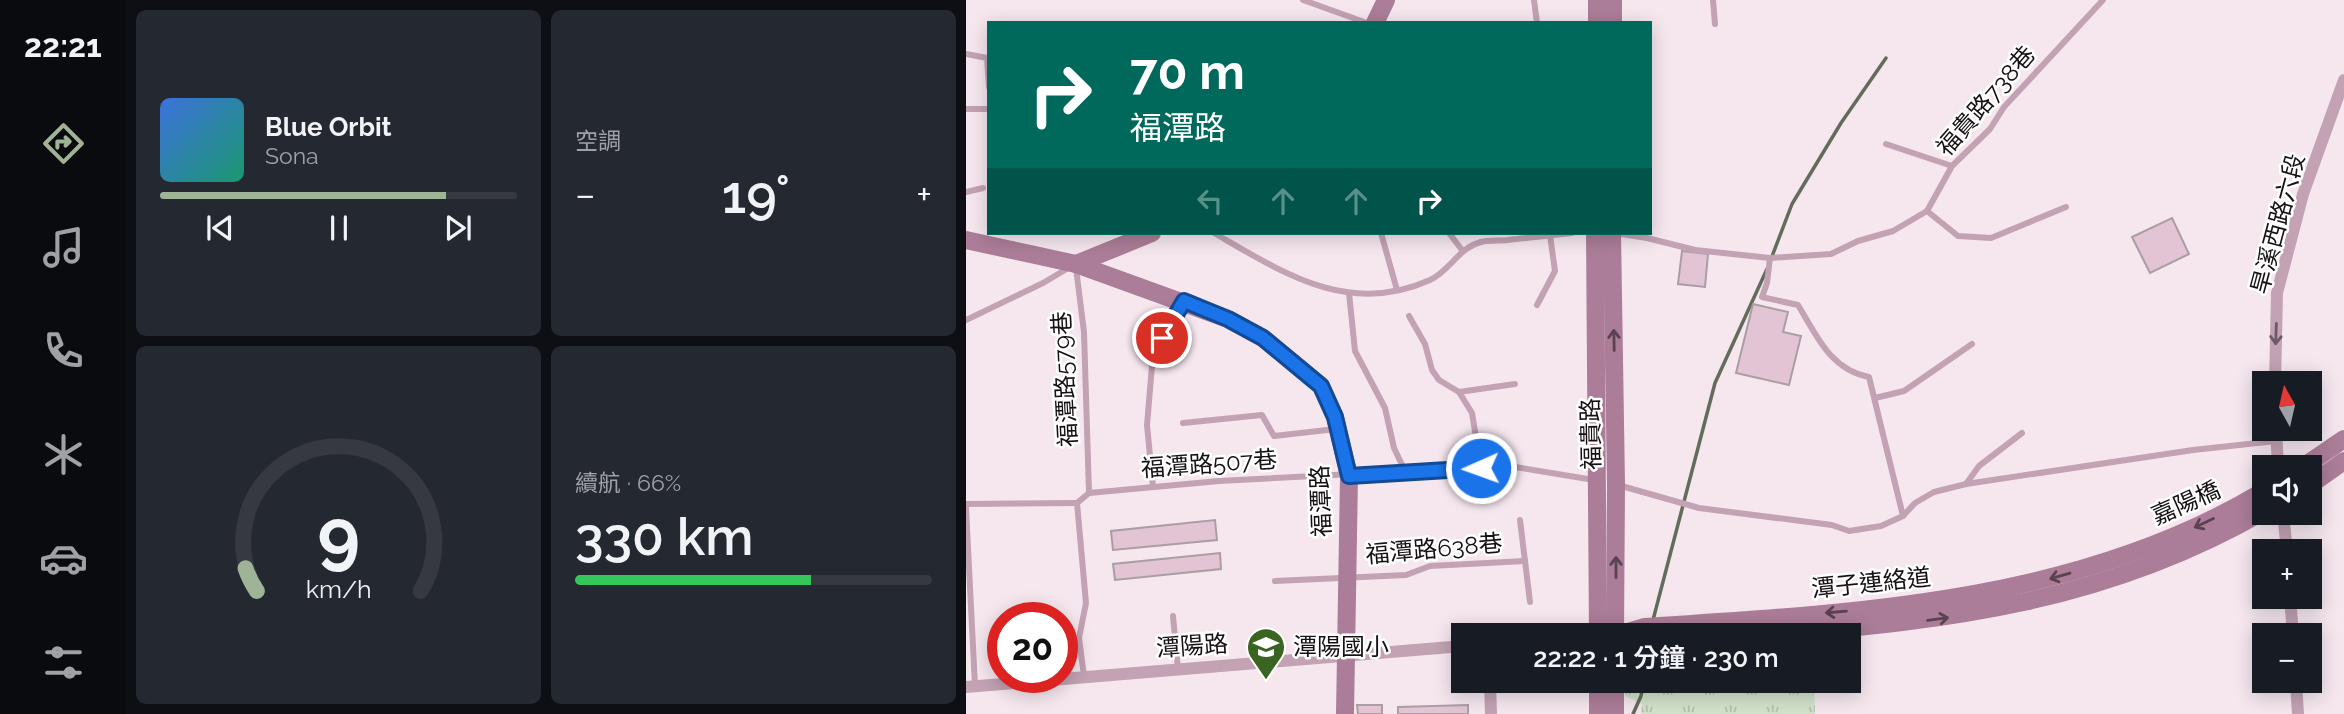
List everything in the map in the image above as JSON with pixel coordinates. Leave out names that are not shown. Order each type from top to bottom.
[{"type":"street","points":[[1376,21],[1386,0]]},
{"type":"street","points":[[1597,0],[1597,21]]},
{"type":"street","points":[[1613,0],[1613,21]]},
{"type":"street","name":"旱溪西路六段","points":[[2275,371],[2277,293],[2303,194],[2344,80]]},
{"type":"street","points":[[1076,264],[1143,235]]},
{"type":"street","name":"福貴路","points":[[1595,235],[1607,483]]},
{"type":"street","name":"福貴路","points":[[1608,623],[1607,483],[1613,235]]},
{"type":"street","name":"福潭路","points":[[966,240],[1076,264],[1228,319],[1263,338],[1321,386],[1338,429],[1349,476],[1345,714]]},
{"type":"street","points":[[2321,455],[2344,439]]},
{"type":"street","points":[[2322,477],[2344,461]]},
{"type":"street","name":"嘉陽橋","points":[[2128,565],[2252,497]]},
{"type":"street","name":"嘉陽橋","points":[[2128,565],[2199,545],[2252,517]]},
{"type":"street","name":"潭子連絡道","points":[[1696,623],[1849,611],[1961,598],[2128,565]]},
{"type":"street","name":"潭子連絡道","points":[[1861,626],[1965,615],[2075,591],[2128,565]]},
{"type":"street","name":"潭陽路","points":[[971,686],[1451,647]]},
{"type":"street","points":[[1490,693],[1491,714]]},
{"type":"street","points":[[1598,693],[1598,714]]},
{"type":"street","points":[[1615,693],[1615,714]]},
{"type":"street","points":[[2297,693],[2298,714]]},
{"type":"lane","points":[[1303,0],[1361,21]]},
{"type":"lane","points":[[1534,0],[1537,21]]},
{"type":"lane","points":[[1713,0],[1715,24]]},
{"type":"lane","name":"福貴路738巷","points":[[1627,235],[1695,250],[1770,258],[1831,254],[1858,241],[1894,231],[1927,211],[1952,166],[1990,129],[2004,107],[2104,0]]},
{"type":"lane","points":[[966,54],[987,58]]},
{"type":"lane","points":[[966,109],[987,109]]},
{"type":"lane","points":[[1886,144],[1952,166]]},
{"type":"lane","points":[[966,192],[983,188]]},
{"type":"lane","points":[[1927,211],[1958,236],[1991,237],[2066,207]]},
{"type":"lane","points":[[1218,235],[1284,273],[1322,288],[1359,295],[1397,290],[1431,280],[1447,268],[1462,250],[1481,242],[1541,235]]},
{"type":"lane","points":[[1382,235],[1397,290]]},
{"type":"lane","points":[[1451,235],[1462,250]]},
{"type":"lane","points":[[1537,305],[1555,271],[1550,235]]},
{"type":"lane","points":[[1770,258],[1762,297],[1798,304],[1821,345],[1845,369],[1869,377],[1903,516]]},
{"type":"lane","points":[[966,320],[1043,284],[1076,264]]},
{"type":"lane","name":"福潭路579巷","points":[[1076,264],[1084,332],[1089,493]]},
{"type":"lane","points":[[1349,293],[1355,351],[1385,408],[1394,448],[1405,471]]},
{"type":"lane","points":[[1153,487],[1147,425],[1153,354],[1184,301]]},
{"type":"lane","points":[[1409,316],[1425,344],[1432,370],[1439,380],[1459,392],[1472,413],[1481,468]]},
{"type":"lane","points":[[1875,397],[1887,397],[1904,391],[1972,344]]},
{"type":"lane","points":[[1459,392],[1515,384]]},
{"type":"lane","points":[[1183,423],[1262,415],[1274,436],[1338,429]]},
{"type":"lane","points":[[1966,484],[1979,466],[2022,433]]},
{"type":"lane","name":"福潭路507巷","points":[[1089,493],[1219,481],[1509,467],[1565,474],[1607,483],[1699,508],[1832,525],[1849,531],[1881,526],[1903,516],[1915,503],[1934,492],[1966,484],[2252,439]]},
{"type":"lane","points":[[971,686],[966,506],[1077,503],[1089,493]]},
{"type":"lane","points":[[1077,503],[1086,603],[1079,638],[1084,676]]},
{"type":"lane","points":[[1520,520],[1530,602]]},
{"type":"lane","name":"福潭路638巷","points":[[1275,581],[1406,575],[1430,566],[1525,561]]},
{"type":"lane","points":[[1173,617],[1178,668]]},
{"type":"green space","points":[[1625,693],[1814,693],[1815,714],[1641,714],[1642,704],[1625,696]]},
{"type":"building","points":[[2172,218],[2189,254],[2150,273],[2132,237]]},
{"type":"building","points":[[1682,251],[1708,254],[1705,287],[1678,284]]},
{"type":"building","points":[[1753,304],[1788,312],[1783,332],[1801,336],[1789,385],[1736,373]]},
{"type":"building","points":[[1215,520],[1217,540],[1113,550],[1111,531]]},
{"type":"building","points":[[1220,553],[1221,569],[1115,580],[1113,564]]},
{"type":"building","points":[[1357,705],[1382,705],[1382,714],[1358,714]]},
{"type":"building","points":[[1468,705],[1468,714],[1398,714],[1398,707]]},
{"type":"waterway","points":[[1771,259],[1792,204],[1841,123],[1886,58]]},
{"type":"waterway","points":[[1653,620],[1715,383],[1767,269]]},
{"type":"waterway","points":[[1633,714],[1642,693]]},
{"type":"place","name":"潭陽國小","points":[[1266,681]]},
{"type":"route","points":[[1162,338],[1184,301],[1228,319],[1263,338],[1321,386],[1335,417],[1349,476],[1481,468]]}]
